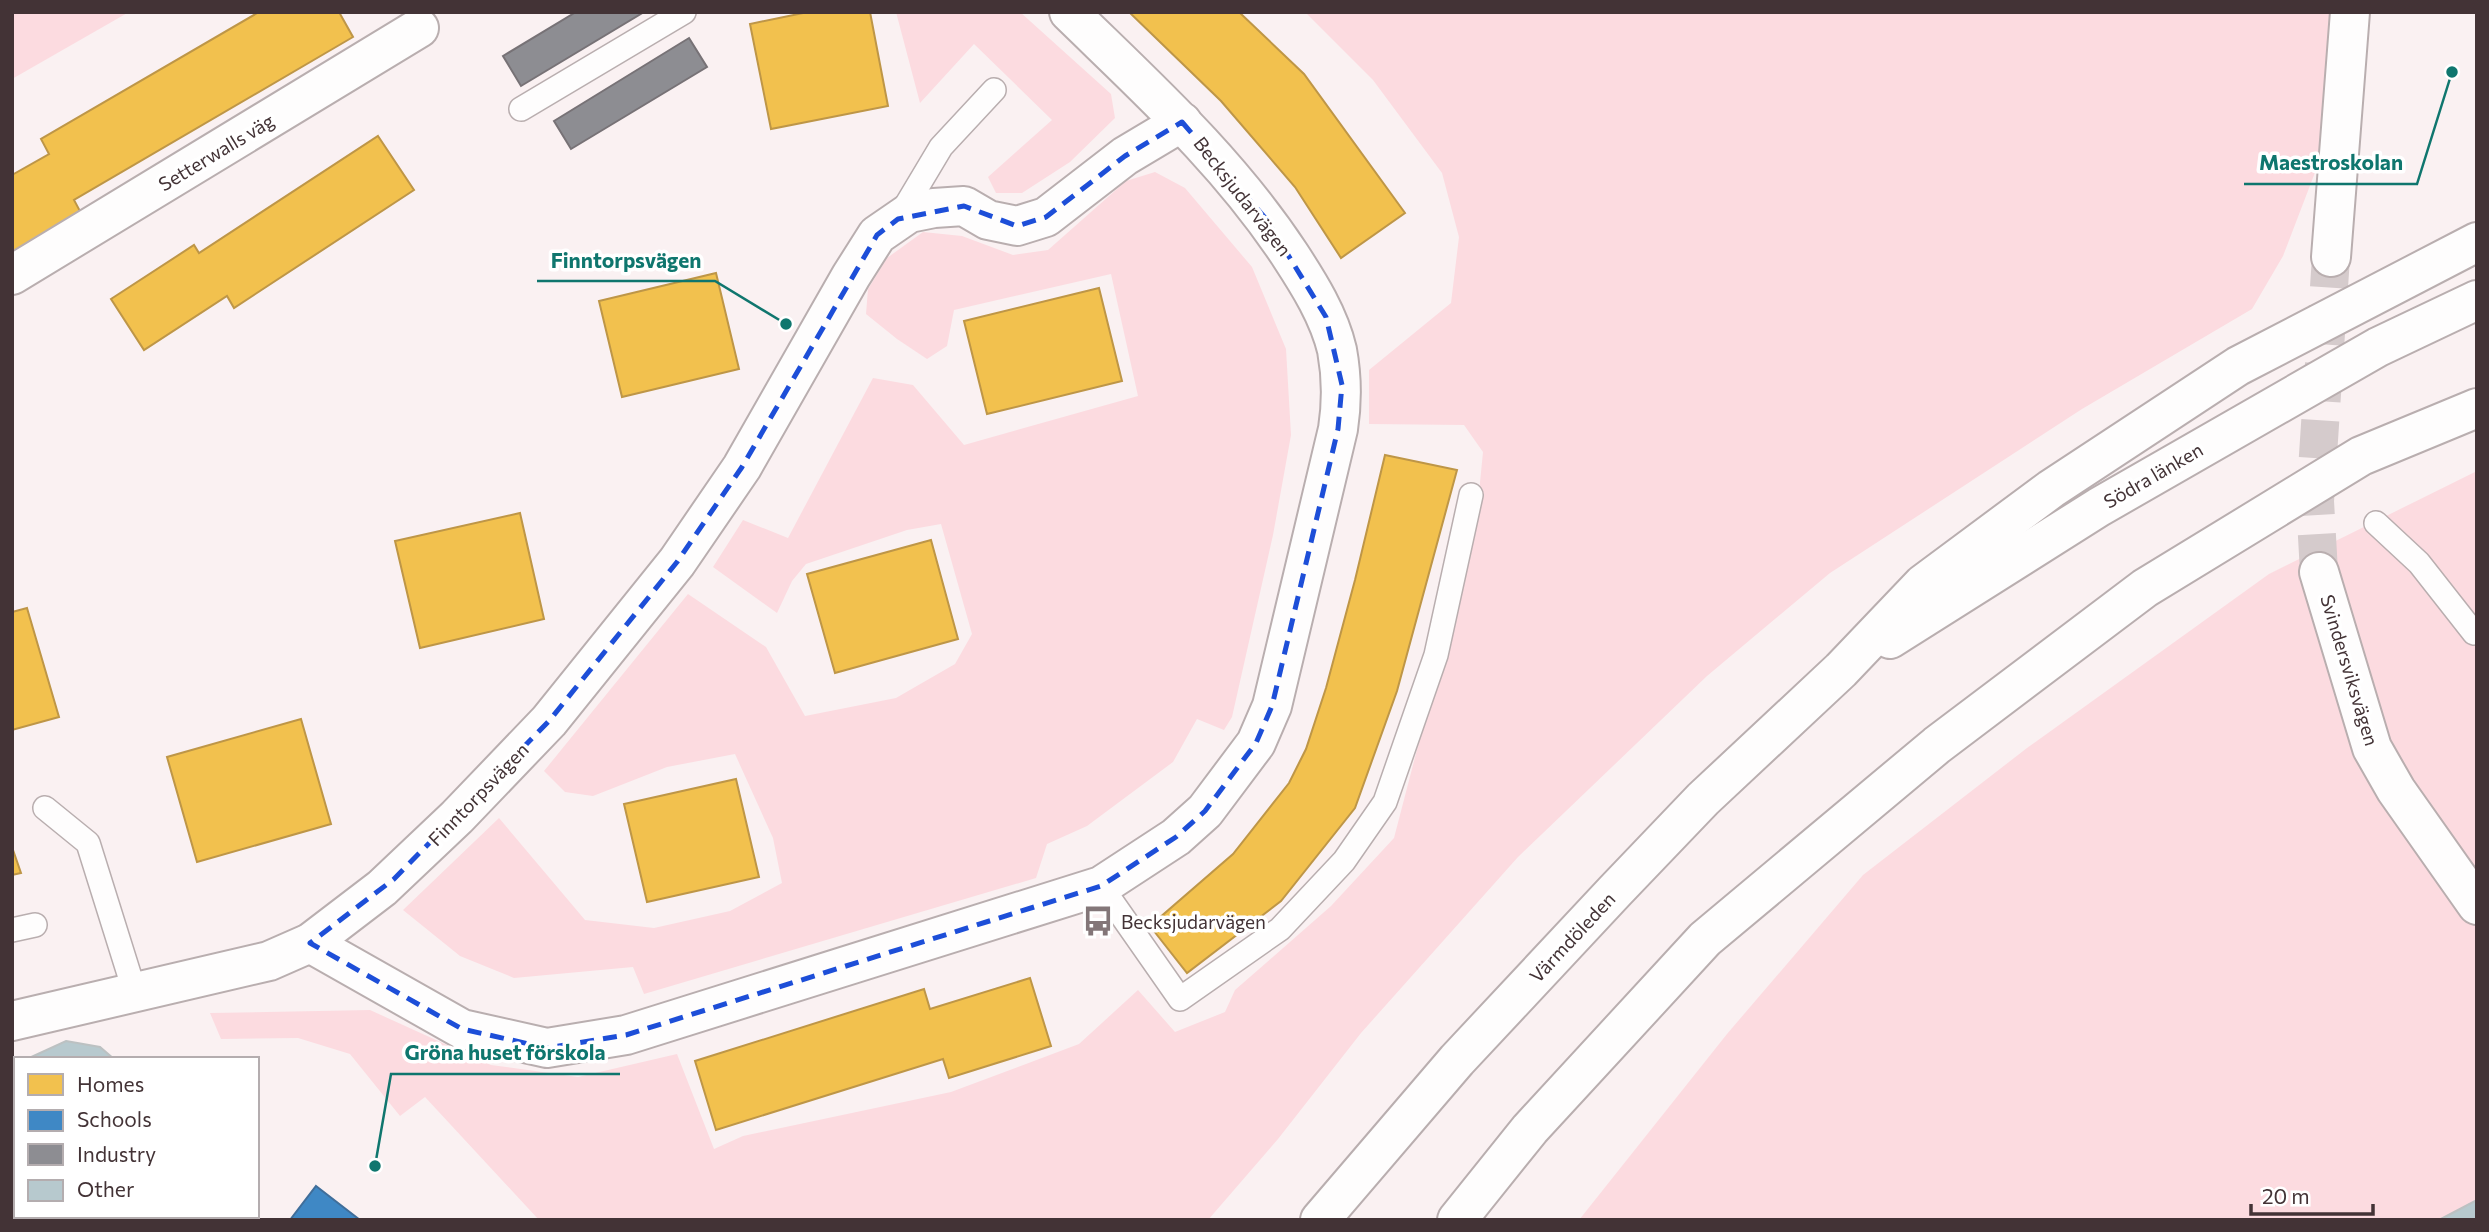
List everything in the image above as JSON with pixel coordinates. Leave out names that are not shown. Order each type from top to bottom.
[{"type":"main road","name":"Becksjudarvägen","points":[[310,943],[462,1029],[547,1048],[625,1035],[1101,886],[1176,837],[1205,811],[1256,743],[1272,706],[1340,412],[1342,385],[1336,349],[1326,317],[1307,280],[1266,219],[1218,160],[1182,122],[1069,12]]},
{"type":"main road","points":[[2332,257],[2350,12]]},
{"type":"main road","name":"Setterwalls väg","points":[[12,275],[419,28]]},
{"type":"main road","name":"Finntorpsvägen","points":[[12,1021],[269,961],[310,943],[394,879],[549,721],[684,552],[742,467],[877,235],[909,213],[964,206],[988,220],[1017,226],[1046,217],[1125,156],[1182,122]]},
{"type":"main road","points":[[1841,670],[1923,584],[2051,489],[2238,366],[2477,242]]},
{"type":"main road","name":"Södra länken","points":[[1841,670],[2099,507],[2378,347],[2477,300]]},
{"type":"main road","points":[[1457,1220],[1530,1129],[1705,939],[1937,745],[2145,588],[2361,457],[2477,408]]},
{"type":"main road","name":"Svindersviksvägen","points":[[2319,572],[2372,748],[2396,790],[2477,905]]},
{"type":"main road","name":"Värmdöleden","points":[[1320,1220],[1457,1060],[1615,891],[1703,799],[1841,670]]},
{"type":"lane","points":[[521,109],[684,12]]},
{"type":"lane","points":[[898,219],[941,147],[994,90]]},
{"type":"lane","points":[[1101,886],[1180,999],[1280,929],[1343,861],[1385,802],[1436,655],[1471,495]]},
{"type":"lane","points":[[2376,523],[2419,563],[2474,633]]},
{"type":"lane","points":[[45,808],[88,843],[135,993]]},
{"type":"lane","points":[[12,930],[35,925]]},
{"type":"highlighted area","points":[[1182,122],[1266,219],[1326,317],[1342,385],[1338,429],[1272,706],[1256,743],[1205,811],[1176,837],[1101,886],[1061,900],[626,1035],[547,1048],[462,1029],[310,943],[394,879],[549,721],[677,562],[742,467],[877,235],[898,219],[964,206],[1017,226],[1046,217],[1125,156]]},
{"type":"shaded area","points":[[12,12],[129,12],[12,79]]},
{"type":"shaded area","points":[[896,12],[1020,12],[1111,94],[1115,118],[1070,162],[1022,193],[996,193],[988,177],[1052,120],[974,44],[920,103]]},
{"type":"shaded area","points":[[1305,12],[2338,12],[2319,162],[2283,256],[2252,309],[2082,409],[1830,573],[1707,676],[1518,857],[1361,1033],[1278,1139],[1208,1220],[539,1220],[425,1097],[400,1116],[350,1054],[298,1038],[221,1039],[210,1013],[370,1010],[491,1065],[578,1077],[677,1054],[714,1149],[743,1136],[951,1092],[1079,1044],[1138,990],[1175,1032],[1225,1012],[1235,990],[1331,906],[1394,838],[1476,523],[1483,452],[1464,425],[1369,424],[1369,370],[1451,303],[1459,237],[1442,173],[1373,80]]},
{"type":"shaded area","points":[[1155,172],[1185,188],[1252,267],[1286,349],[1291,435],[1273,535],[1232,717],[1224,730],[1197,719],[1173,762],[1087,826],[1047,844],[1036,878],[644,994],[633,967],[514,978],[460,956],[403,910],[499,818],[585,920],[654,928],[730,911],[782,883],[773,838],[735,754],[667,767],[593,796],[565,792],[544,771],[688,594],[766,647],[805,716],[896,698],[955,664],[972,634],[941,524],[907,530],[806,564],[792,581],[777,613],[713,567],[743,520],[788,538],[873,378],[913,385],[964,445],[1138,396],[1111,274],[954,310],[947,346],[927,359],[866,314],[868,289],[887,258],[923,232],[962,236],[1013,255],[1048,250],[1126,181]]},
{"type":"shaded area","points":[[2477,471],[2477,1220],[1579,1220],[1727,1034],[1863,875],[2027,748],[2269,574]]},
{"type":"building: Homes","points":[[259,12],[339,12],[353,37],[74,200],[81,213],[12,252],[12,175],[49,154],[41,139]]},
{"type":"building: Homes","points":[[808,12],[870,12],[888,106],[771,129],[750,24]]},
{"type":"building: Homes","points":[[1129,12],[1239,12],[1304,74],[1405,213],[1341,258],[1295,187],[1221,101]]},
{"type":"building: Homes","points":[[378,136],[414,190],[234,308],[227,296],[144,350],[111,299],[194,245],[199,253]]},
{"type":"building: Homes","points":[[716,273],[739,369],[622,397],[599,301]]},
{"type":"building: Homes","points":[[1099,288],[1122,381],[987,414],[964,321]]},
{"type":"building: Homes","points":[[1385,455],[1457,470],[1397,691],[1355,808],[1281,901],[1187,973],[1150,926],[1233,854],[1289,783],[1306,749],[1326,688]]},
{"type":"building: Homes","points":[[520,513],[544,619],[420,648],[395,541]]},
{"type":"building: Homes","points":[[931,540],[958,639],[835,673],[807,574]]},
{"type":"building: Homes","points":[[27,608],[59,717],[12,730],[12,612]]},
{"type":"building: Homes","points":[[301,719],[331,824],[197,862],[167,757]]},
{"type":"building: Homes","points":[[736,779],[759,877],[647,902],[624,804]]},
{"type":"building: Homes","points":[[12,847],[21,873],[12,875]]},
{"type":"building: Homes","points":[[1030,978],[1051,1046],[949,1078],[943,1059],[716,1130],[695,1061],[924,989],[930,1009]]},
{"type":"building: Schools","points":[[316,1186],[360,1220],[290,1220]]},
{"type":"building: Industry","points":[[576,12],[644,12],[521,86],[503,56]]},
{"type":"building: Industry","points":[[689,38],[707,67],[571,149],[554,121]]},
{"type":"building: Other","points":[[66,1041],[100,1047],[112,1057],[31,1057]]},
{"type":"building: Other","points":[[14,1078],[14,1128],[12,1125]]},
{"type":"building: Other","points":[[2477,1200],[2477,1220],[2439,1220]]},
{"type":"tunnel","points":[[2319,572],[2315,501],[2331,257]]},
{"type":"place","name":"Maestroskolan","points":[[2452,72]]},
{"type":"place","name":"Finntorpsvägen","points":[[786,324]]},
{"type":"place","name":"Becksjudarvägen","points":[[1098,921]]},
{"type":"place","name":"Gröna huset förskola","points":[[375,1166]]}]
